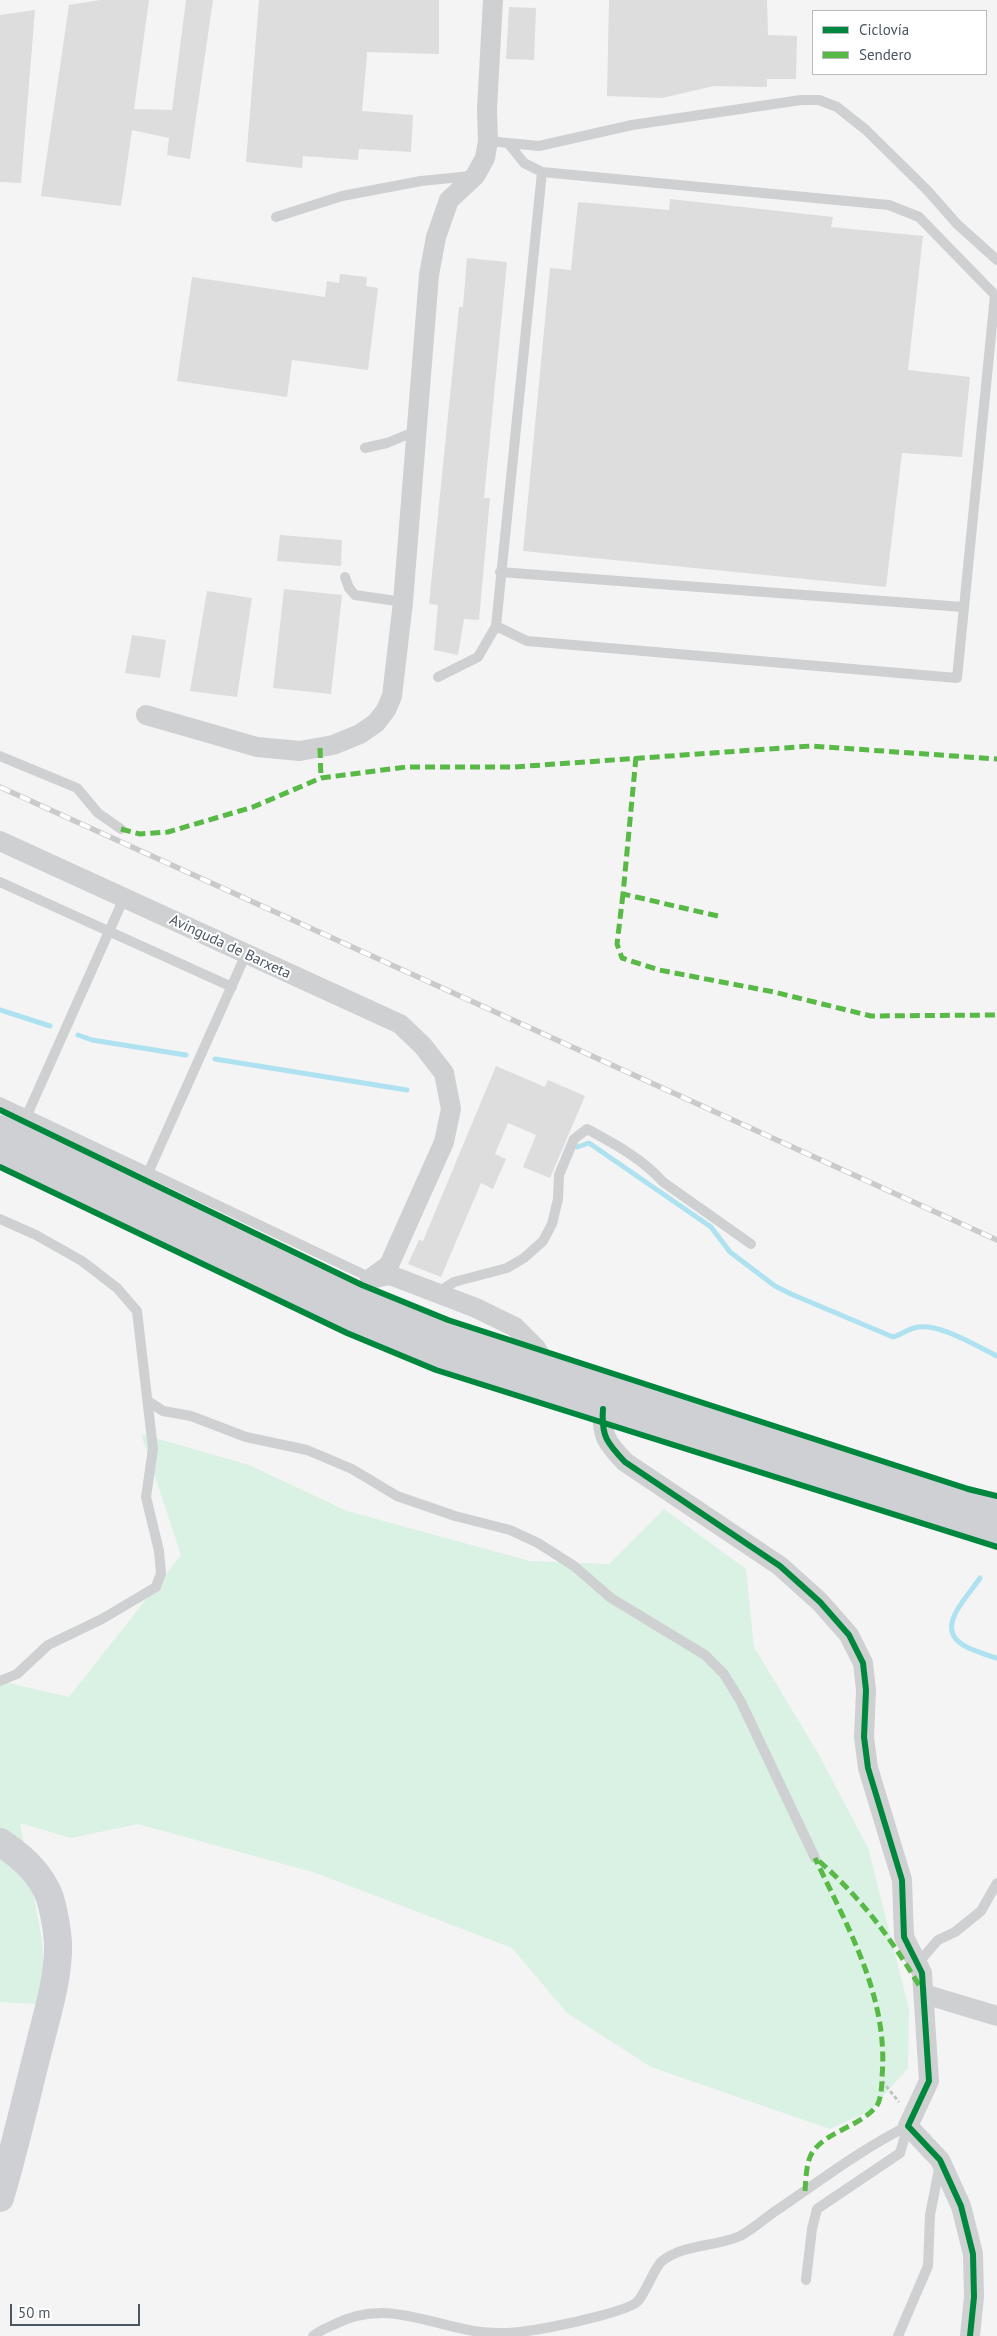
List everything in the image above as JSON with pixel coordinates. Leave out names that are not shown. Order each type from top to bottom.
[{"type":"main road","points":[[0,1129],[361,1286],[444,1332],[997,1508]]},
{"type":"main road","points":[[0,1155],[346,1318],[441,1356],[997,1534]]},
{"type":"main road","points":[[0,1842],[20,1857],[38,1876],[49,1897],[55,1920],[58,1944],[56,1971],[0,2198]]},
{"type":"street","points":[[146,715],[234,741],[280,750],[300,751],[343,742],[376,723],[386,710],[392,696],[403,602],[429,275],[436,237],[449,200],[475,176],[485,158],[498,142],[487,110],[492,0]]},
{"type":"street","name":"Avinguda de Barxeta","points":[[0,842],[400,1024],[423,1046],[444,1073],[451,1109],[444,1142],[388,1265],[361,1286]]},
{"type":"street","points":[[361,1286],[390,1275],[476,1308],[514,1327],[536,1348],[545,1365]]},
{"type":"street","points":[[604,1409],[602,1422],[606,1443],[625,1462],[780,1566],[820,1602],[849,1635],[863,1663],[866,1690],[864,1737],[868,1768],[902,1880],[904,1937],[922,1973],[928,2081],[910,2121],[940,2160],[961,2206],[973,2254],[974,2297],[970,2336]]},
{"type":"street","points":[[924,1994],[997,2016]]},
{"type":"lane","points":[[498,142],[539,146],[632,125],[801,100],[819,100],[837,107],[866,130],[927,190],[958,224],[997,260]]},
{"type":"lane","points":[[496,626],[527,641],[957,678],[995,295],[919,217],[889,205],[542,172],[524,163],[498,142]]},
{"type":"lane","points":[[438,677],[478,658],[496,626],[542,172]]},
{"type":"lane","points":[[276,217],[342,196],[421,181],[475,176]]},
{"type":"lane","points":[[365,448],[387,443],[416,431]]},
{"type":"lane","points":[[500,572],[963,608]]},
{"type":"lane","points":[[345,577],[349,588],[355,595],[403,602]]},
{"type":"lane","points":[[0,756],[77,788],[98,813],[121,829]]},
{"type":"lane","points":[[0,882],[232,987]]},
{"type":"lane","points":[[26,1115],[124,898]]},
{"type":"lane","points":[[148,1173],[246,954]]},
{"type":"lane","points":[[0,1102],[148,1173],[361,1286]]},
{"type":"lane","points":[[437,1293],[454,1282],[507,1268],[524,1258],[542,1241],[552,1224],[558,1199],[559,1175],[574,1140],[587,1129],[608,1140],[654,1172],[663,1182],[751,1244]]},
{"type":"lane","points":[[0,1219],[36,1235],[82,1262],[117,1288],[137,1311],[153,1449],[146,1497],[159,1550],[161,1572],[156,1587],[102,1619],[48,1645],[17,1674],[0,1681]]},
{"type":"lane","points":[[148,1401],[164,1411],[191,1416],[246,1437],[307,1450],[352,1469],[397,1496],[455,1516],[510,1530],[538,1543],[574,1566],[611,1598],[705,1655],[724,1674],[741,1702],[815,1858]]},
{"type":"lane","points":[[918,1963],[938,1940],[955,1932],[981,1911],[997,1883]]},
{"type":"lane","points":[[806,2280],[812,2229],[817,2209],[900,2153],[910,2121]]},
{"type":"lane","points":[[313,2336],[344,2319],[375,2312],[409,2316],[465,2329],[499,2334],[551,2327],[601,2315],[636,2303],[648,2287],[661,2262],[681,2251],[718,2244],[741,2236],[910,2121]]},
{"type":"lane","points":[[898,2336],[928,2266],[930,2215],[940,2160]]},
{"type":"path","points":[[882,2081],[910,2121]]},
{"type":"green space","points":[[141,1434],[249,1465],[347,1511],[530,1561],[609,1564],[664,1509],[746,1569],[754,1647],[818,1753],[868,1848],[909,2009],[908,2068],[870,2111],[830,2129],[651,2067],[567,2013],[512,1948],[316,1873],[138,1824],[71,1838],[20,1823],[42,1940],[44,1967],[37,2004],[0,2002],[0,1681],[69,1697],[181,1555]]},
{"type":"building","points":[[100,0],[149,0],[134,109],[172,110],[186,0],[213,0],[190,159],[167,155],[169,138],[132,130],[121,206],[41,196],[69,5]]},
{"type":"building","points":[[259,0],[439,0],[439,54],[367,52],[362,111],[413,115],[411,152],[359,149],[358,160],[303,156],[302,168],[246,162]]},
{"type":"building","points":[[609,0],[767,0],[768,35],[797,36],[796,79],[767,79],[767,87],[714,86],[662,98],[607,96]]},
{"type":"building","points":[[509,7],[536,8],[534,60],[506,59]]},
{"type":"building","points":[[35,10],[21,183],[0,182],[0,15]]},
{"type":"building","points":[[670,199],[833,217],[831,227],[923,236],[908,370],[970,377],[962,457],[902,453],[886,587],[523,551],[550,268],[571,270],[578,202],[669,210]]},
{"type":"building","points":[[467,258],[507,262],[484,498],[490,498],[479,620],[464,619],[458,655],[434,650],[438,605],[429,604],[459,307],[463,307]]},
{"type":"building","points":[[340,274],[367,277],[366,286],[378,288],[368,370],[292,360],[287,397],[177,381],[192,277],[325,297],[327,281],[339,283]]},
{"type":"building","points":[[280,535],[342,540],[341,566],[277,561]]},
{"type":"building","points":[[284,589],[342,595],[331,694],[273,688]]},
{"type":"building","points":[[207,591],[252,598],[237,697],[190,691]]},
{"type":"building","points":[[132,635],[166,640],[160,678],[125,673]]},
{"type":"building","points":[[496,1066],[545,1087],[548,1080],[585,1096],[550,1178],[523,1167],[536,1135],[508,1123],[495,1154],[506,1159],[493,1189],[481,1183],[441,1277],[408,1264],[419,1240],[423,1241]]},
{"type":"waterway","points":[[0,1010],[50,1026]]},
{"type":"waterway","points":[[78,1035],[92,1040],[186,1055]]},
{"type":"waterway","points":[[215,1059],[407,1090]]},
{"type":"waterway","points":[[577,1147],[589,1143],[711,1227],[730,1252],[775,1286],[791,1294],[893,1337],[914,1328],[934,1328],[945,1331],[997,1356]]},
{"type":"waterway","points":[[980,1578],[954,1616],[953,1634],[959,1642],[971,1649],[997,1658]]},
{"type":"railway","points":[[0,787],[997,1240]]},
{"type":"marked path","points":[[121,829],[140,834],[168,832],[253,807],[321,778],[406,767],[514,767],[811,746],[997,759]]},
{"type":"marked path","points":[[320,748],[321,778]]},
{"type":"marked path","points":[[636,757],[623,894],[718,916]]},
{"type":"marked path","points":[[623,894],[617,944],[622,958],[659,970],[774,992],[871,1016],[997,1015]]},
{"type":"marked path","points":[[805,2191],[806,2175],[811,2154],[827,2138],[869,2114],[876,2107],[880,2097],[882,2081],[882,2048],[879,2019],[873,1991],[853,1937],[815,1858]]},
{"type":"marked path","points":[[819,1861],[849,1890],[875,1920],[920,1987]]},
{"type":"cycle path","points":[[0,1110],[362,1285],[448,1320],[968,1489],[997,1496]]},
{"type":"cycle path","points":[[0,1167],[347,1333],[436,1370],[997,1547]]},
{"type":"cycle path","points":[[603,1409],[603,1426],[606,1438],[625,1462],[780,1566],[820,1602],[849,1635],[863,1663],[866,1690],[864,1737],[868,1768],[902,1880],[904,1937],[922,1973],[929,2081],[908,2126],[940,2160],[961,2206],[973,2254],[974,2297],[970,2336]]}]
